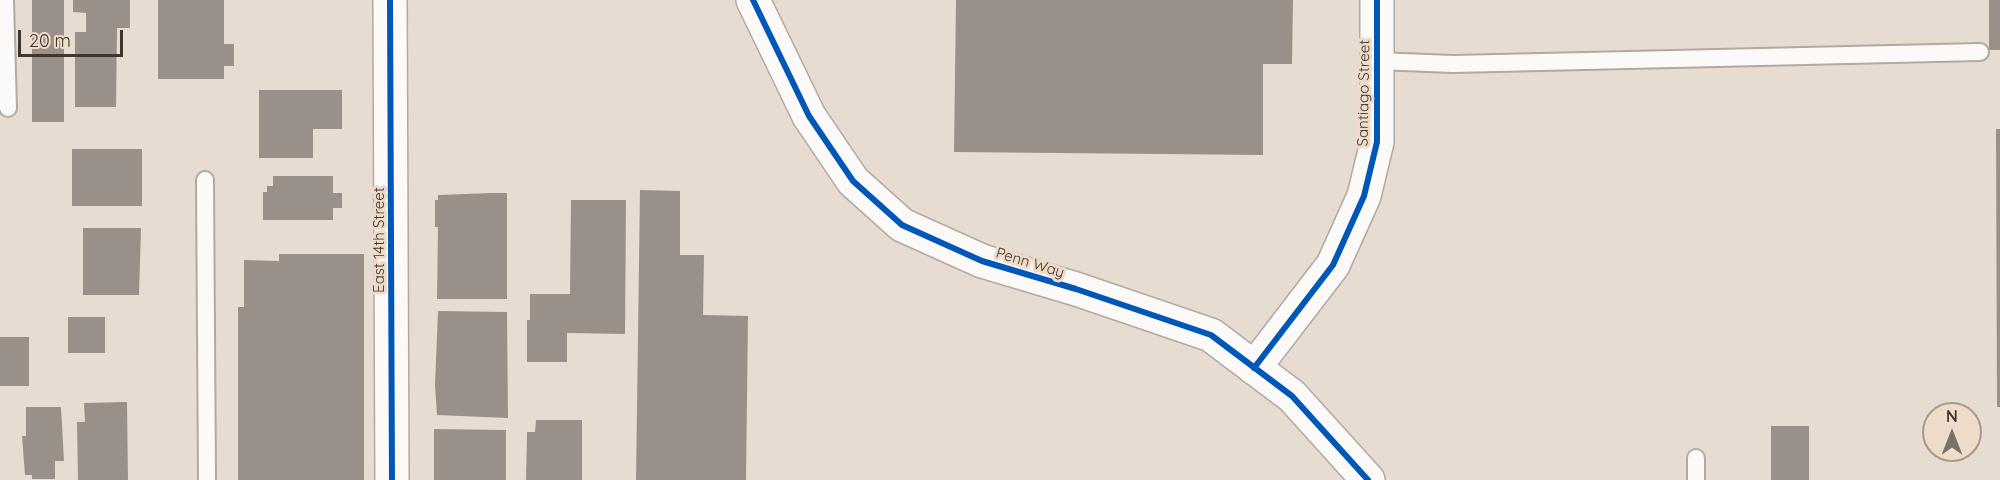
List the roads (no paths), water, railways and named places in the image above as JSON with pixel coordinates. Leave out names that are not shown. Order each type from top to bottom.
[{"type":"street","name":"East 14th Street","points":[[390,0],[392,480]]},
{"type":"street","name":"Penn Way","points":[[753,0],[808,116],[853,181],[902,225],[982,261],[1076,289],[1211,335],[1292,396],[1368,480]]},
{"type":"street","name":"Santiago Street","points":[[1254,368],[1333,265],[1364,196],[1377,142],[1377,0]]},
{"type":"lane","points":[[5,0],[8,108]]},
{"type":"lane","points":[[1377,61],[1453,64],[1980,51]]},
{"type":"lane","points":[[205,180],[207,480]]},
{"type":"lane","points":[[1696,458],[1696,480]]}]
